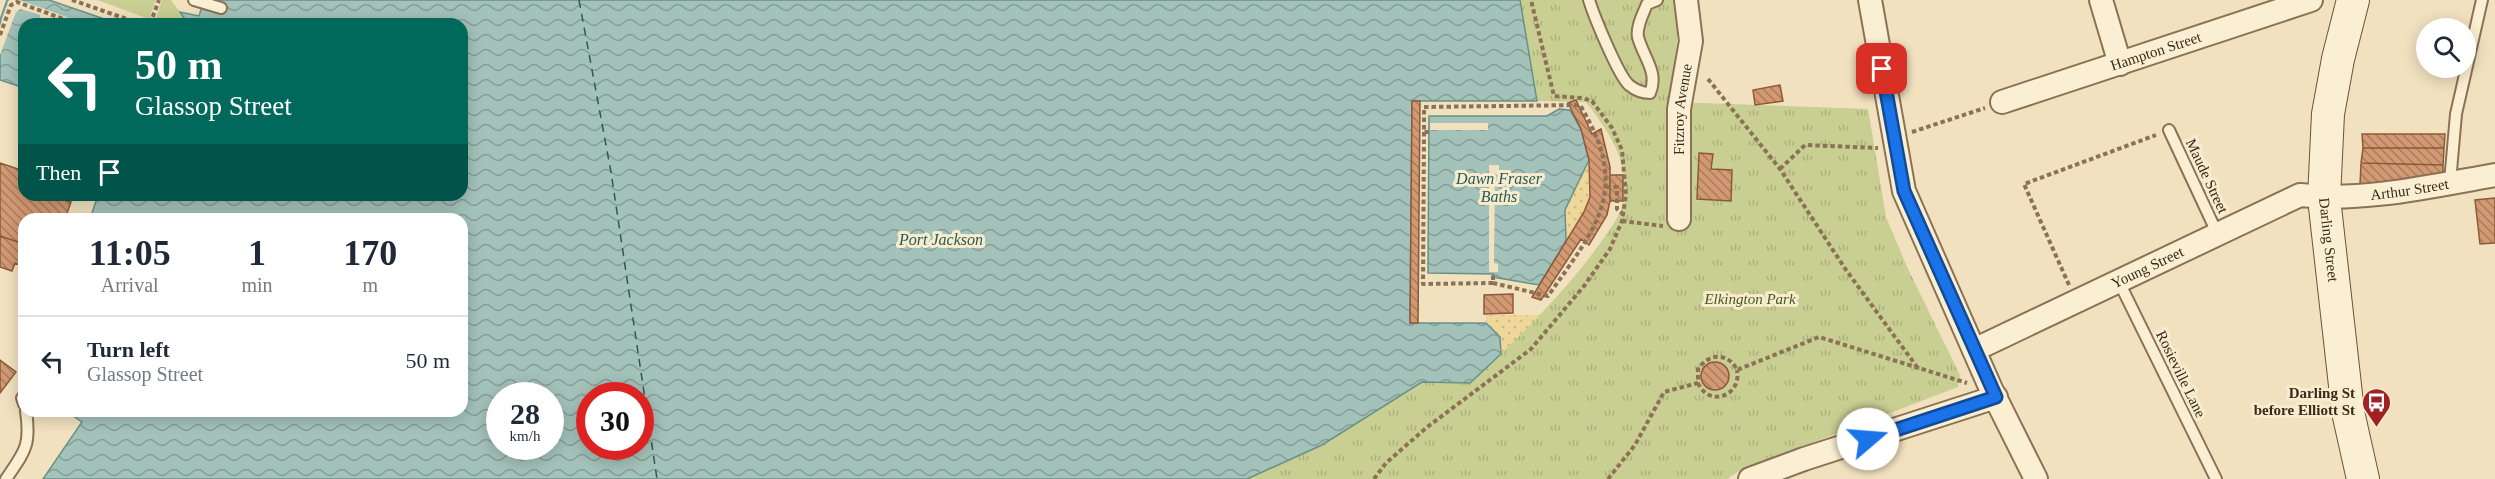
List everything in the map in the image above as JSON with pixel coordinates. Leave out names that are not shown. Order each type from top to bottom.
[{"type":"street","name":"Fitzroy Avenue","points":[[1675,223],[1679,109],[1691,41],[1686,0]]},
{"type":"street","points":[[1870,0],[1904,191],[1974,350],[2036,479]]},
{"type":"street","points":[[2101,0],[2120,64]]},
{"type":"street","name":"Hampton Street","points":[[2002,102],[2311,0]]},
{"type":"street","name":"Darling Street","points":[[2353,0],[2338,59],[2328,114],[2325,198],[2348,412],[2363,479]]},
{"type":"street","name":"Arthur Street","points":[[2325,198],[2362,196],[2495,175]]},
{"type":"street","name":"Young Street","points":[[1974,350],[2300,195],[2325,198]]},
{"type":"street","points":[[1750,479],[1994,393]]},
{"type":"lane","points":[[194,0],[221,9]]},
{"type":"lane","points":[[1589,0],[1619,72],[1629,85],[1643,93],[1650,93],[1653,86],[1652,70],[1637,35],[1647,4],[1657,0]]},
{"type":"lane","points":[[2450,182],[2456,114],[2482,0]]},
{"type":"lane","name":"Maude Street","points":[[2169,130],[2218,235]]},
{"type":"lane","name":"Rosieville Lane","points":[[2119,282],[2216,479]]},
{"type":"lane","points":[[6,479],[27,449],[27,417]]},
{"type":"path","points":[[72,0],[124,18]]},
{"type":"path","points":[[152,18],[159,0]]},
{"type":"path","points":[[1374,479],[1386,464],[1426,428],[1531,349],[1598,267],[1610,249],[1622,221],[1626,181],[1625,165],[1619,144],[1612,128],[1592,101],[1554,96],[1531,0]]},
{"type":"path","points":[[0,35],[11,4],[17,2],[61,18]]},
{"type":"path","points":[[1708,79],[1780,169],[1846,270],[1918,368]]},
{"type":"path","points":[[1780,169],[1804,145],[1896,143],[2002,102]]},
{"type":"path","points":[[1580,105],[1595,130],[1605,162],[1606,187],[1599,217],[1548,296],[1493,283],[1423,284],[1426,132],[1424,107],[1580,105]]},
{"type":"path","points":[[2076,302],[2024,184],[2169,130]]},
{"type":"path","points":[[1606,187],[1617,187],[1617,209],[1623,214]]},
{"type":"path","points":[[1622,221],[1675,223]]},
{"type":"path","points":[[1493,274],[1493,283]]},
{"type":"path","points":[[1737,370],[1819,337],[1994,393]]},
{"type":"path","points":[[1722,356],[1734,363],[1737,370],[1737,383],[1734,389],[1724,396],[1711,397],[1701,389],[1698,383],[1698,369],[1708,358],[1722,356]]},
{"type":"path","points":[[1608,479],[1635,445],[1664,392],[1698,383]]},
{"type":"green space","points":[[97,0],[156,0],[149,18]]},
{"type":"green space","points":[[162,0],[171,0],[184,18],[156,18]]},
{"type":"green space","name":"Elkington Park","points":[[1520,0],[1675,0],[1678,27],[1673,102],[1868,109],[1886,217],[1908,269],[1960,375],[1958,387],[1741,470],[1727,479],[1247,479],[1322,445],[1422,382],[1470,383],[1555,298],[1616,221],[1623,203],[1624,182],[1623,169],[1615,145],[1586,102],[1537,101]]},
{"type":"sand","points":[[1589,160],[1590,197],[1584,212],[1566,240],[1565,210]]},
{"type":"sand","points":[[1486,315],[1540,315],[1501,354],[1500,337],[1486,323]]},
{"type":"water","points":[[7,0],[49,0],[102,18],[18,18],[18,86],[0,80],[0,20]]},
{"type":"water","name":"Port Jackson","points":[[204,0],[1520,0],[1537,101],[1412,101],[1410,323],[1486,323],[1500,337],[1501,354],[1470,383],[1422,382],[1322,445],[1247,479],[43,479],[82,422],[75,417],[468,417],[468,213],[92,213],[96,201],[468,201],[468,18],[184,18],[180,12],[199,16]]},
{"type":"water","name":"Dawn Fraser Baths","points":[[1559,109],[1570,110],[1581,129],[1589,160],[1565,210],[1566,240],[1539,285],[1493,277],[1493,274],[1428,273],[1429,116],[1547,116]]},
{"type":"pier","points":[[9,0],[20,0],[70,18],[40,18],[40,15],[21,9],[16,12],[0,55],[0,26]]},
{"type":"pier","points":[[1430,123],[1488,123],[1488,130],[1430,130]]},
{"type":"pier","points":[[1489,165],[1499,165],[1499,174],[1495,174],[1494,263],[1498,264],[1498,272],[1489,272]]},
{"type":"building","points":[[1780,85],[1783,101],[1755,105],[1753,90]]},
{"type":"building","points":[[1576,100],[1592,134],[1601,129],[1610,167],[1610,201],[1607,215],[1589,245],[1581,239],[1541,300],[1532,297],[1584,212],[1590,197],[1589,160],[1581,129],[1568,103]]},
{"type":"building","points":[[1412,101],[1420,101],[1418,323],[1410,323]]},
{"type":"building","points":[[2362,134],[2445,134],[2444,148],[2363,148]]},
{"type":"building","points":[[2363,148],[2444,148],[2443,165],[2361,163]]},
{"type":"building","points":[[1699,153],[1713,154],[1711,169],[1732,170],[1731,201],[1697,199]]},
{"type":"building","points":[[0,163],[18,169],[18,201],[71,202],[67,213],[18,213],[18,242],[0,236]]},
{"type":"building","points":[[2361,163],[2443,165],[2443,177],[2360,185]]},
{"type":"building","points":[[1610,175],[1623,175],[1623,201],[1610,201]]},
{"type":"building","points":[[2495,198],[2495,243],[2480,244],[2475,200]]},
{"type":"building","points":[[0,236],[18,242],[18,264],[15,263],[12,271],[0,267]]},
{"type":"building","points":[[1513,294],[1513,313],[1484,314],[1484,295]]},
{"type":"building","points":[[0,360],[16,372],[0,393]]},
{"type":"building","points":[[1715,362],[1725,366],[1729,376],[1725,386],[1715,390],[1705,386],[1701,376],[1705,366]]},
{"type":"ferry route","points":[[579,0],[611,172],[657,479]]},
{"type":"place","name":"Darling St before Elliott St","points":[[2376,428]]},
{"type":"route","points":[[1868,439],[1996,397],[1904,191],[1882,69]]}]
